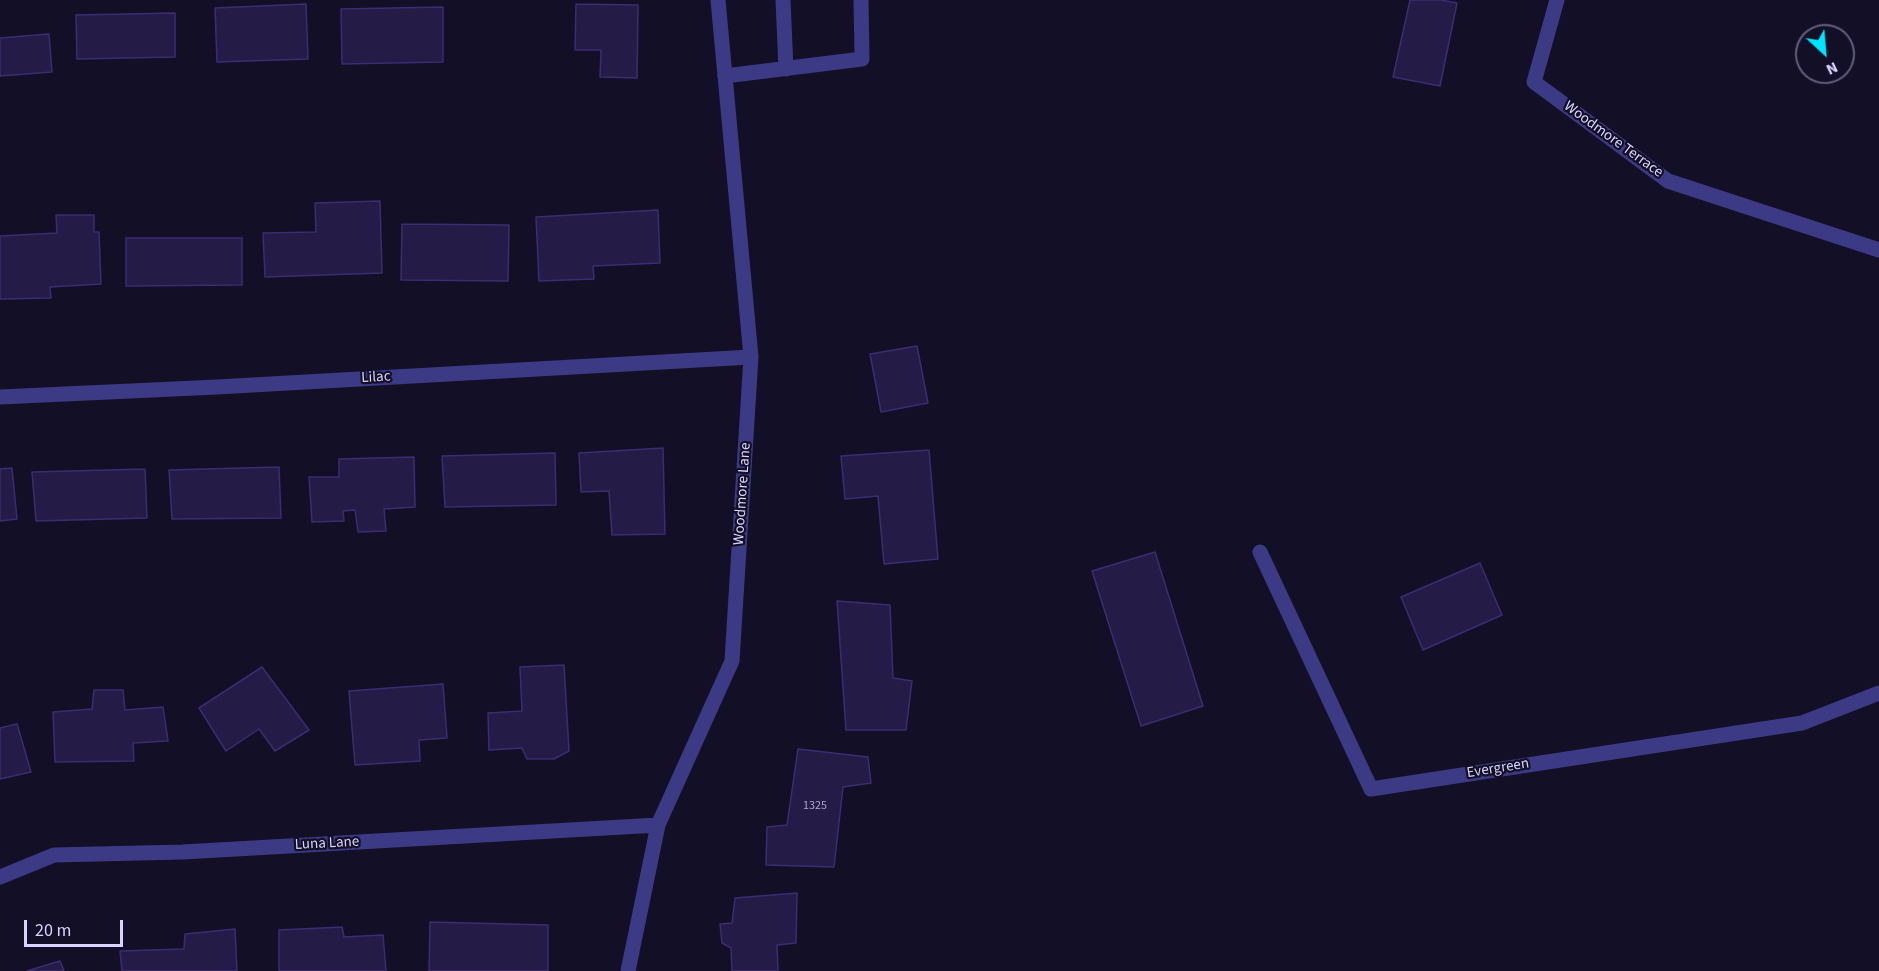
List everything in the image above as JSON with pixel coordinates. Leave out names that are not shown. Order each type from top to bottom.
[{"type":"street","name":"Woodmore Lane","points":[[628,971],[658,825],[732,661],[752,357],[718,0]]},
{"type":"street","points":[[783,0],[786,69]]},
{"type":"street","points":[[725,76],[862,59],[861,0]]},
{"type":"street","name":"Woodmore Terrace","points":[[1557,0],[1534,82],[1668,181],[1879,250]]},
{"type":"street","name":"Lilac","points":[[0,397],[241,386],[752,357]]},
{"type":"street","name":"Evergreen","points":[[1260,552],[1371,789],[1802,723],[1879,693]]},
{"type":"street","name":"Luna Lane","points":[[0,877],[54,855],[183,852],[658,825]]},
{"type":"building","points":[[1410,0],[1441,0],[1457,3],[1440,86],[1393,77]]},
{"type":"building","points":[[306,4],[308,59],[217,62],[215,8]]},
{"type":"building","points":[[576,4],[638,5],[637,78],[600,77],[601,50],[575,50]]},
{"type":"building","points":[[443,7],[443,62],[342,64],[341,9]]},
{"type":"building","points":[[175,13],[175,57],[77,59],[76,15]]},
{"type":"building","points":[[49,34],[52,72],[0,76],[0,38]]},
{"type":"building","points":[[380,201],[382,273],[265,277],[263,233],[316,232],[315,203]]},
{"type":"building","points":[[658,210],[660,263],[593,266],[594,279],[539,281],[536,217]]},
{"type":"building","points":[[56,215],[94,215],[94,232],[99,232],[101,284],[50,287],[51,298],[0,299],[0,236],[57,233]]},
{"type":"building","points":[[402,224],[509,225],[508,281],[401,280]]},
{"type":"building","points":[[126,238],[242,238],[242,285],[126,286]]},
{"type":"building","points":[[917,346],[928,403],[881,412],[870,354]]},
{"type":"building","points":[[663,448],[665,534],[612,535],[609,491],[581,492],[579,453]]},
{"type":"building","points":[[929,450],[938,559],[884,564],[878,496],[845,499],[841,456]]},
{"type":"building","points":[[555,453],[556,505],[445,507],[442,456]]},
{"type":"building","points":[[414,457],[415,507],[384,509],[386,531],[358,532],[355,510],[343,511],[344,521],[312,522],[309,477],[339,477],[339,459]]},
{"type":"building","points":[[279,467],[281,518],[172,519],[169,470]]},
{"type":"building","points":[[12,468],[17,519],[0,521],[0,469]]},
{"type":"building","points":[[145,469],[147,518],[36,521],[32,472]]},
{"type":"building","points":[[1155,552],[1203,706],[1141,726],[1092,571]]},
{"type":"building","points":[[1480,563],[1502,615],[1423,650],[1401,597]]},
{"type":"building","points":[[837,601],[890,605],[893,678],[912,681],[906,730],[846,730]]},
{"type":"building","points":[[564,665],[569,751],[554,759],[527,759],[522,748],[489,750],[488,713],[522,711],[520,667]]},
{"type":"building","points":[[262,667],[309,730],[275,751],[259,729],[226,751],[199,708]]},
{"type":"building","points":[[443,684],[447,738],[419,740],[420,761],[355,765],[349,691]]},
{"type":"building","points":[[94,690],[123,690],[125,710],[163,707],[168,741],[133,743],[134,761],[55,762],[53,712],[92,709]]},
{"type":"building","points":[[17,724],[31,772],[0,779],[0,728]]},
{"type":"building","points":[[798,749],[868,757],[871,783],[843,787],[834,867],[766,865],[767,827],[787,825]]},
{"type":"building","points":[[797,893],[796,943],[777,945],[778,971],[732,971],[731,948],[722,943],[720,924],[732,923],[735,898]]},
{"type":"building","points":[[430,922],[548,925],[548,971],[429,971]]},
{"type":"building","points":[[342,927],[344,937],[383,935],[386,971],[279,971],[279,930]]},
{"type":"building","points":[[235,929],[237,971],[122,971],[120,951],[184,949],[185,934]]},
{"type":"building","points":[[60,961],[64,971],[27,971]]}]
